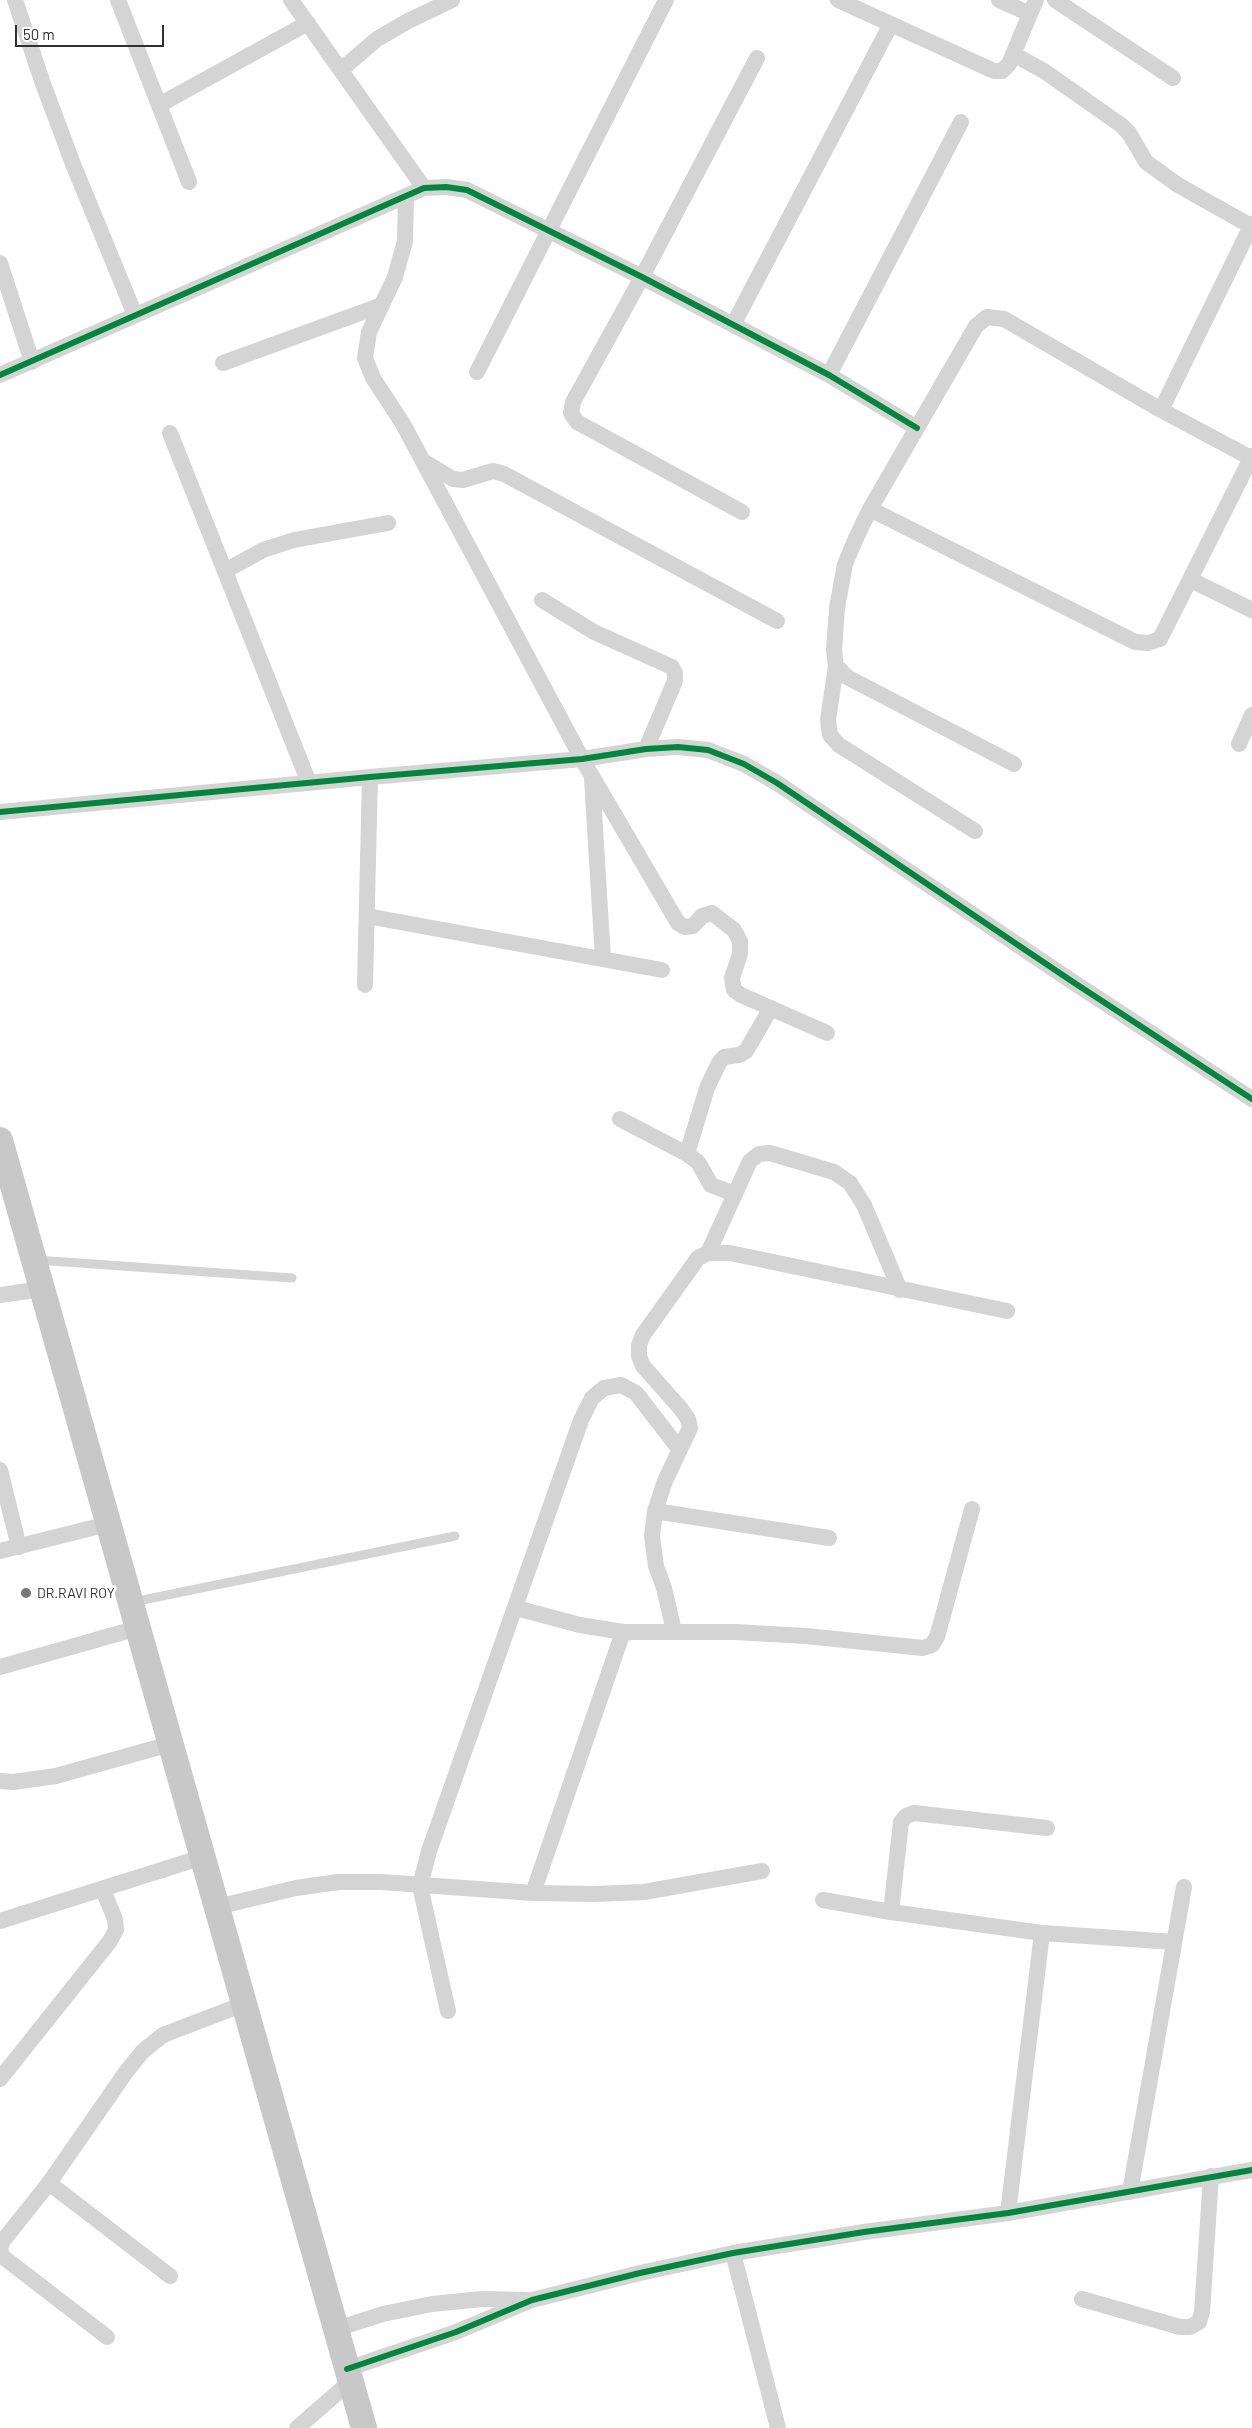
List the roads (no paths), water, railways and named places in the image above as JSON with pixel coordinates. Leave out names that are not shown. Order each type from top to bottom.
[{"type":"main road","points":[[0,1140],[10,1189],[34,1260],[364,2428]]},
{"type":"street","points":[[15,0],[42,81],[73,164],[135,315]]},
{"type":"street","points":[[118,0],[189,182]]},
{"type":"street","points":[[291,0],[424,188]]},
{"type":"street","points":[[341,70],[377,39],[408,21],[452,0]]},
{"type":"street","points":[[477,372],[666,0]]},
{"type":"street","points":[[838,0],[994,72],[1002,70],[1009,64],[1033,7],[999,0]]},
{"type":"street","points":[[1055,0],[1173,78]]},
{"type":"street","points":[[159,105],[308,23]]},
{"type":"street","points":[[733,325],[891,24]]},
{"type":"street","points":[[1013,54],[1044,71],[1121,125],[1129,133],[1146,162],[1178,185],[1252,225],[1161,410]]},
{"type":"street","points":[[742,512],[577,422],[572,413],[573,402],[642,277],[757,58]]},
{"type":"street","points":[[829,375],[961,122]]},
{"type":"street","points":[[0,375],[424,188],[446,187],[467,190],[642,277],[829,375],[916,428]]},
{"type":"street","points":[[406,197],[405,241],[395,277],[369,332],[365,358],[374,378],[403,424],[592,777],[678,923],[685,927],[693,926],[702,916],[712,913],[734,930],[740,941],[740,954],[732,978],[734,990],[827,1033]]},
{"type":"street","points":[[0,264],[32,362]]},
{"type":"street","points":[[223,363],[382,305]]},
{"type":"street","points":[[870,509],[1135,642],[1148,643],[1160,638],[1252,457],[1161,410],[1004,320],[987,318],[976,326],[870,509],[845,564],[837,608],[834,650],[836,666],[828,720],[830,735],[838,745],[975,831]]},
{"type":"street","points":[[170,432],[308,783]]},
{"type":"street","points":[[423,461],[453,479],[463,480],[493,471],[504,474],[777,621]]},
{"type":"street","points":[[225,571],[263,550],[294,540],[388,523]]},
{"type":"street","points":[[1191,580],[1252,610]]},
{"type":"street","points":[[542,600],[594,632],[672,667],[675,673],[675,681],[646,749]]},
{"type":"street","points":[[836,666],[847,677],[1014,764]]},
{"type":"street","points":[[1240,744],[1252,715]]},
{"type":"street","points":[[0,812],[370,776],[582,759],[678,746],[708,750],[744,764],[777,783],[1073,982],[1252,1099]]},
{"type":"street","points":[[365,985],[370,776]]},
{"type":"street","points":[[592,777],[603,959]]},
{"type":"street","points":[[367,916],[662,970]]},
{"type":"street","points":[[687,1154],[702,1105],[719,1063],[724,1057],[739,1055],[746,1051],[771,1008]]},
{"type":"street","points":[[620,1119],[687,1154],[698,1162],[711,1185],[735,1194]]},
{"type":"street","points":[[708,1252],[750,1161],[759,1154],[770,1154],[834,1172],[850,1183],[864,1205],[900,1290]]},
{"type":"street","points":[[674,1631],[664,1588],[656,1566],[652,1536],[655,1511],[665,1481],[690,1428],[688,1419],[643,1366],[639,1356],[639,1345],[643,1335],[698,1258],[708,1252],[730,1253],[1007,1311]]},
{"type":"street","points":[[0,1295],[42,1289]]},
{"type":"street","points":[[448,2011],[420,1886],[429,1852],[581,1420],[592,1398],[604,1388],[621,1385],[636,1393],[680,1450]]},
{"type":"street","points":[[0,1470],[19,1547]]},
{"type":"street","points":[[516,1608],[580,1625],[623,1632],[736,1632],[806,1636],[923,1648],[932,1645],[937,1637],[972,1509]]},
{"type":"street","points":[[655,1511],[829,1538]]},
{"type":"street","points":[[0,1551],[108,1524]]},
{"type":"street","points":[[0,1667],[138,1628]]},
{"type":"street","points":[[533,1893],[623,1632]]},
{"type":"street","points":[[0,1781],[13,1782],[56,1776],[170,1744]]},
{"type":"street","points":[[891,1912],[901,1822],[906,1816],[914,1813],[1047,1828]]},
{"type":"street","points":[[0,1921],[203,1857]]},
{"type":"street","points":[[217,1907],[296,1888],[338,1882],[381,1882],[533,1893],[594,1894],[644,1892],[762,1871]]},
{"type":"street","points":[[1130,2192],[1184,1887]]},
{"type":"street","points":[[0,2079],[110,1942],[116,1930],[115,1919],[103,1890]]},
{"type":"street","points":[[823,1900],[891,1912],[1042,1933],[1174,1942]]},
{"type":"street","points":[[1008,2213],[1042,1933]]},
{"type":"street","points":[[107,2337],[2,2256],[0,2249],[2,2242],[50,2183],[126,2072],[143,2051],[163,2035],[244,2004]]},
{"type":"street","points":[[297,2428],[349,2375],[532,2300],[733,2253],[864,2232],[1008,2213],[1252,2170]]},
{"type":"street","points":[[1082,2299],[1180,2326],[1190,2326],[1199,2322],[1202,2312],[1211,2176]]},
{"type":"street","points":[[50,2183],[170,2276]]},
{"type":"street","points":[[733,2253],[778,2428]]},
{"type":"street","points":[[336,2329],[384,2314],[432,2304],[482,2299],[532,2300]]},
{"type":"lane","points":[[34,1260],[292,1278]]},
{"type":"lane","points":[[130,1602],[455,1536]]},
{"type":"place","name":"DR.RAVI ROY","points":[[26,1593]]}]
